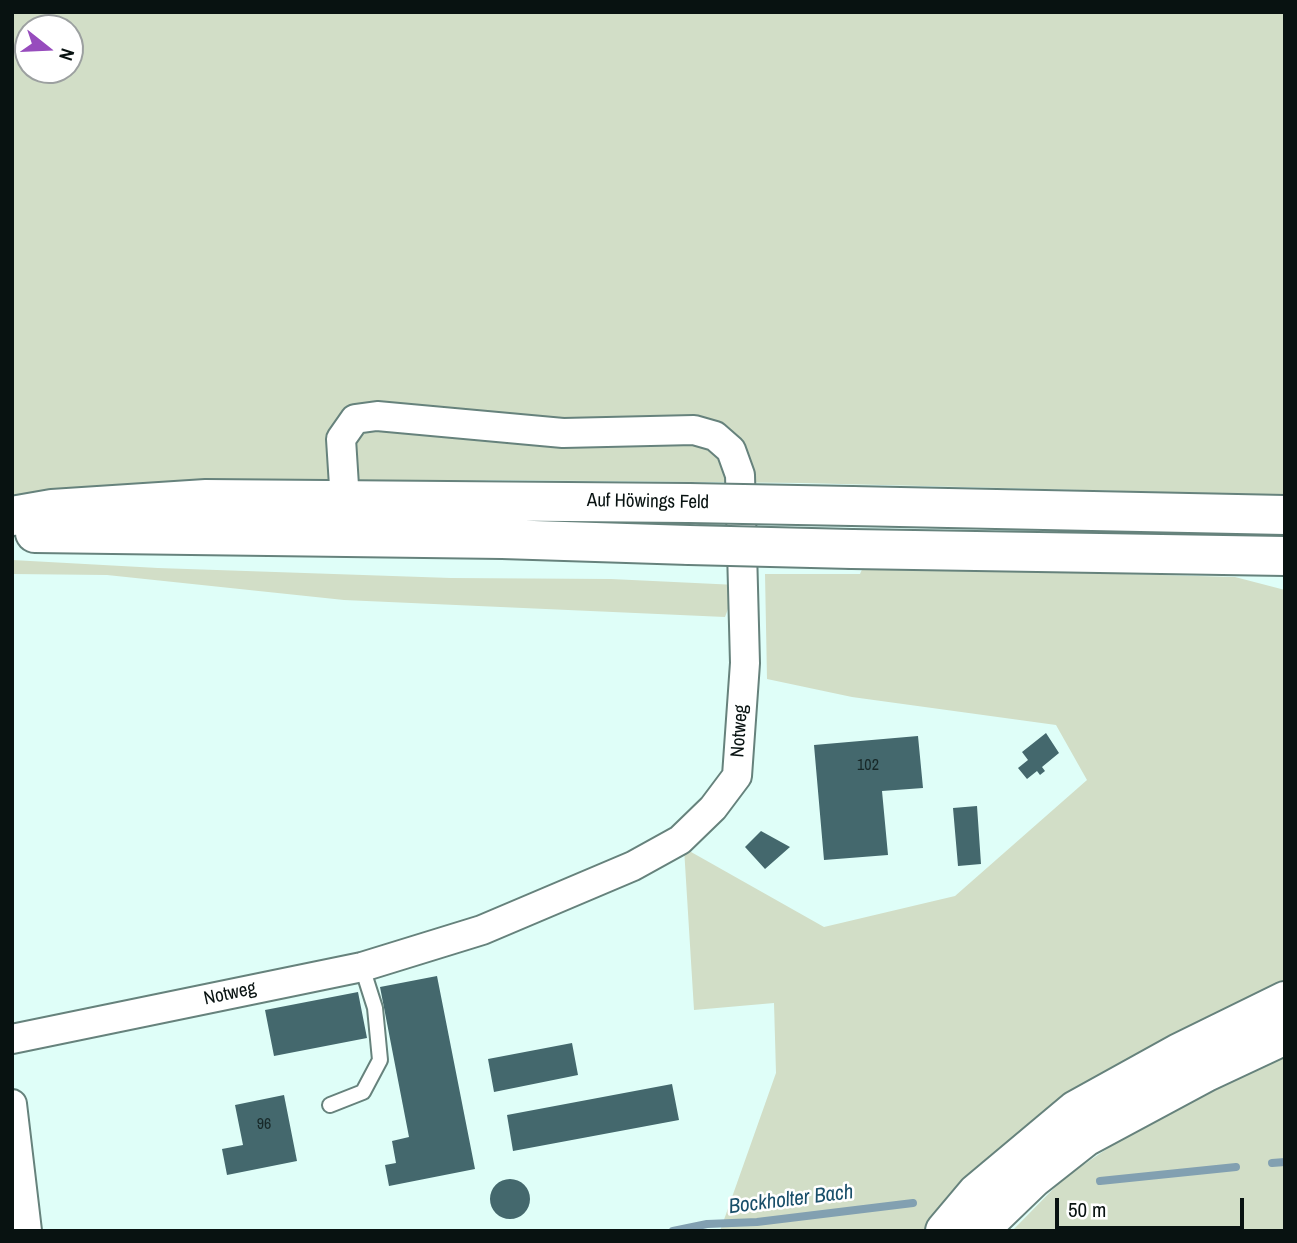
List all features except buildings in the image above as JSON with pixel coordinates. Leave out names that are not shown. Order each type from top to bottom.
[{"type":"main road","name":"Auf Höwings Feld","points":[[12,516],[52,509],[206,499],[346,498],[1285,515]]},
{"type":"main road","points":[[12,533],[1285,556]]},
{"type":"main road","points":[[1240,556],[1285,572]]},
{"type":"main road","points":[[945,1231],[977,1193],[1076,1110],[1179,1053],[1285,1001]]},
{"type":"main road","points":[[978,1231],[1033,1178],[1086,1137],[1206,1072],[1285,1035]]},
{"type":"street","name":"Notweg","points":[[12,1040],[362,967],[482,930],[633,866],[680,840],[713,808],[737,776],[746,663],[740,475],[731,450],[715,436],[694,430],[564,433],[377,416],[355,419],[341,439],[347,537]]},
{"type":"street","points":[[12,1104],[27,1231]]},
{"type":"lane","points":[[330,1105],[363,1092],[380,1060],[375,1008],[362,967]]},
{"type":"green space","points":[[12,12],[1285,12],[1285,495],[801,483],[492,480],[288,484],[12,502]]},
{"type":"green space","points":[[12,560],[158,568],[451,578],[611,579],[737,585],[725,617],[344,600],[107,575],[12,574]]},
{"type":"green space","points":[[863,567],[1235,577],[1285,590],[1285,992],[933,1231],[720,1231],[776,1073],[774,1003],[694,1010],[684,848],[824,927],[955,896],[1087,780],[1056,725],[852,697],[767,679],[765,574],[860,574]]},
{"type":"green space","points":[[1285,1049],[1285,1231],[1012,1231],[1064,1178],[1145,1123]]},
{"type":"waterway","name":"Bockholter Bach","points":[[1272,1163],[1285,1162]]},
{"type":"waterway","name":"Bockholter Bach","points":[[1100,1181],[1236,1167]]},
{"type":"waterway","name":"Bockholter Bach","points":[[673,1231],[707,1224],[757,1222],[913,1203]]}]
